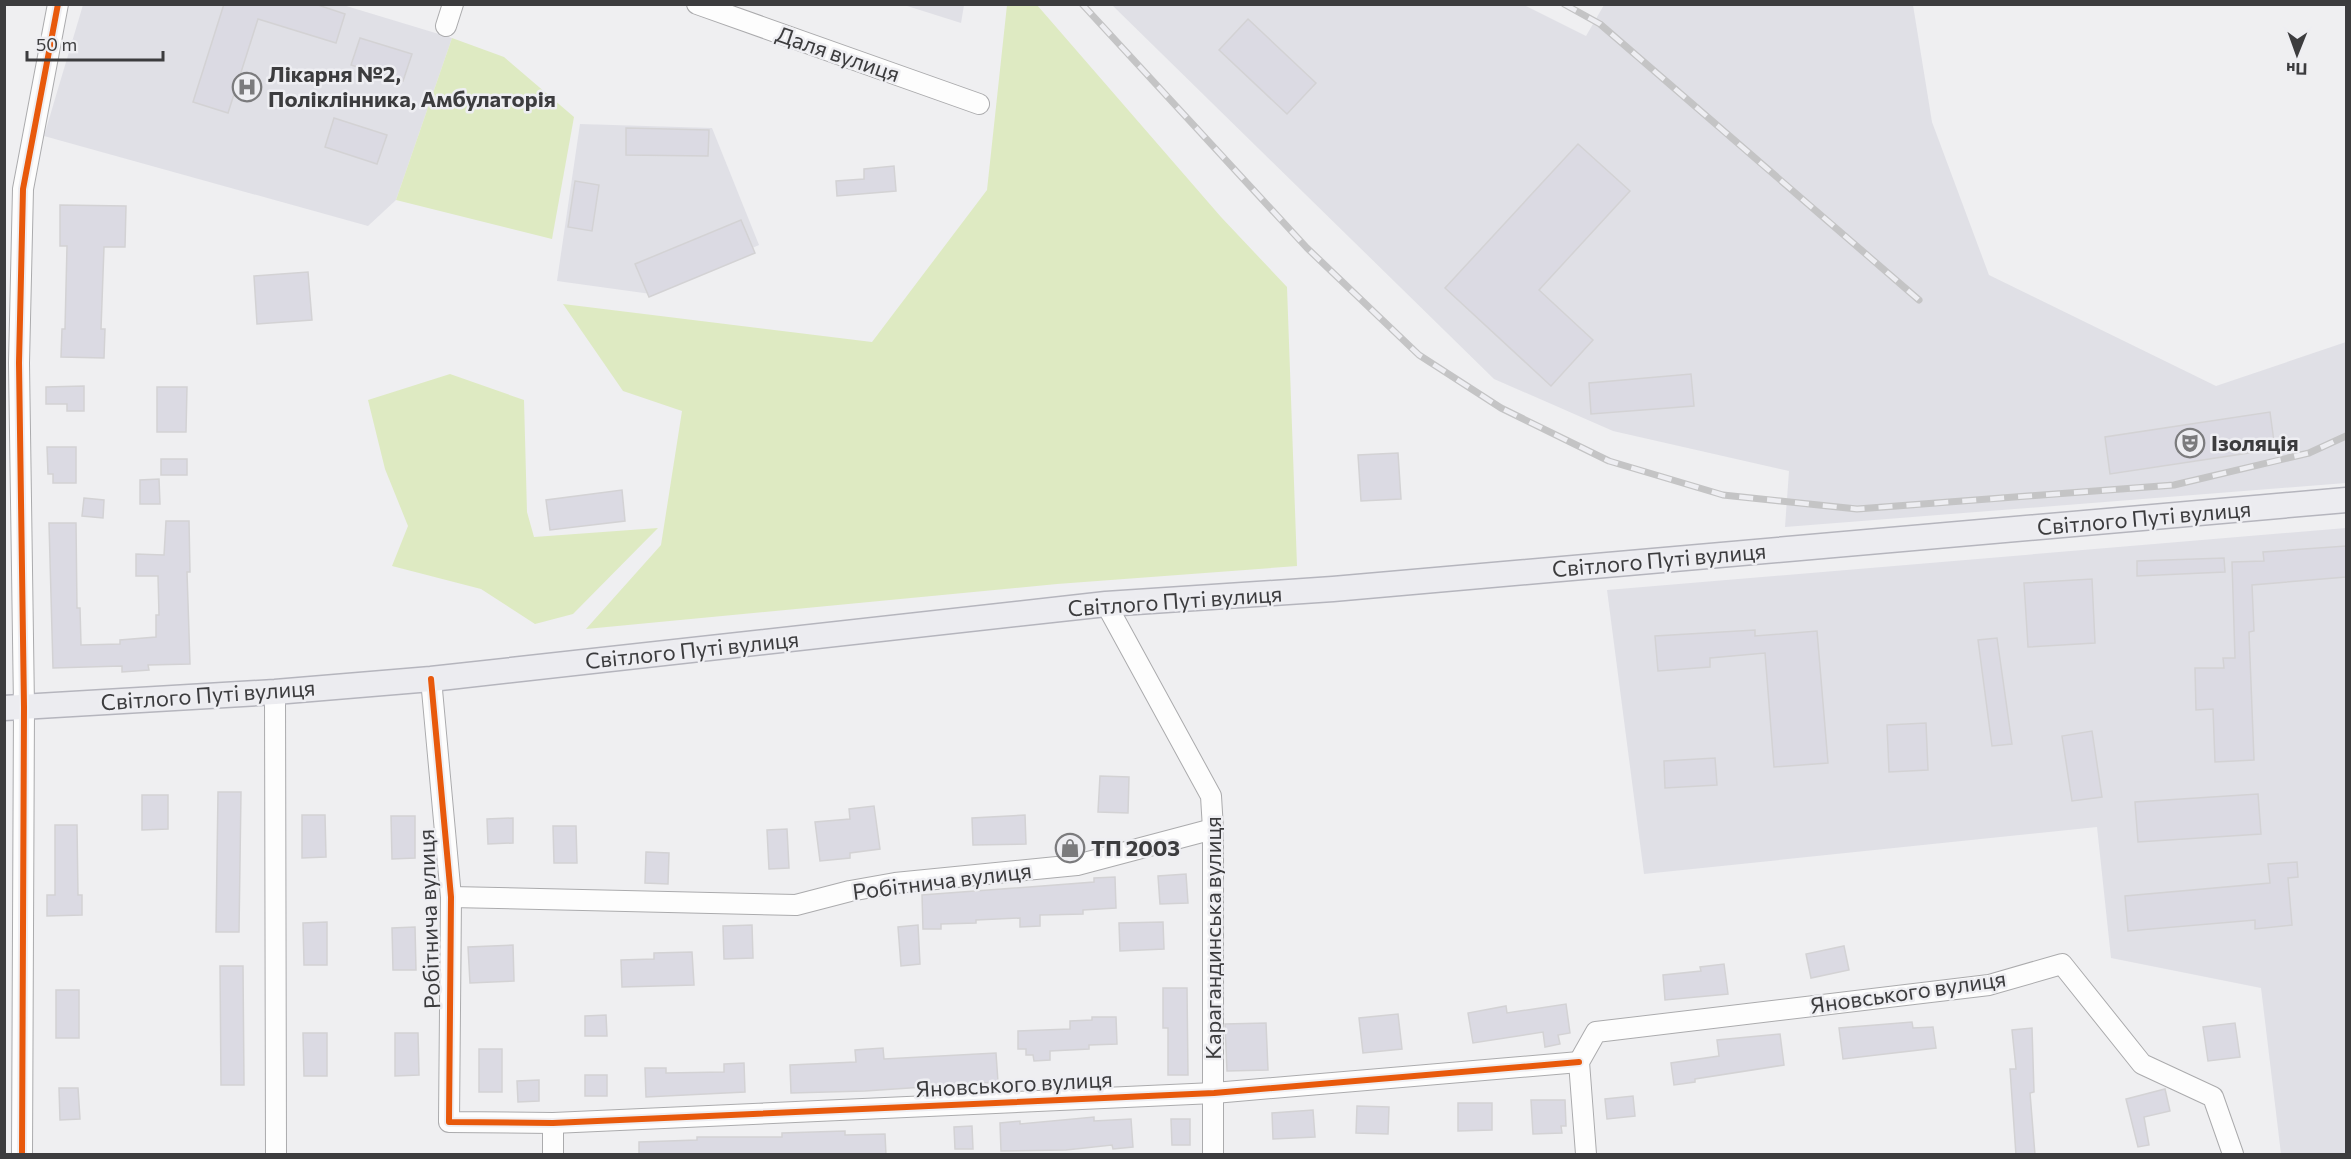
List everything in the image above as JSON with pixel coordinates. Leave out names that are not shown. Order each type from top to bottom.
[{"type":"main road","name":"Світлого Путі вулиця","points":[[14,707],[274,692],[431,679],[1106,604],[1333,589],[2346,500]]},
{"type":"street","points":[[21,1155],[14,707],[12,364],[14,190],[58,4]]},
{"type":"street","points":[[446,26],[453,4]]},
{"type":"street","name":"Даля вулиця","points":[[697,4],[980,104]]},
{"type":"street","name":"Карагандинська вулиця","points":[[1106,604],[1211,796],[1213,829],[1213,1155]]},
{"type":"street","name":"Робітнича вулиця","points":[[431,679],[451,897],[449,1122]]},
{"type":"street","points":[[274,692],[276,1155]]},
{"type":"street","name":"Робітнича вулиця","points":[[451,897],[796,905],[850,891],[895,883],[1077,866],[1213,829]]},
{"type":"street","name":"Яновського вулиця","points":[[449,1122],[553,1123],[1214,1093],[1579,1062],[1596,1032],[1989,985],[2062,964],[2142,1064],[2213,1097],[2233,1155]]},
{"type":"street","points":[[1579,1062],[1586,1155]]},
{"type":"street","points":[[553,1123],[553,1155]]},
{"type":"shaded area","name":"Лікарня №2, Поліклінника, Амбулаторія","points":[[83,5],[343,5],[452,38],[396,200],[368,226],[44,136]]},
{"type":"shaded area","points":[[904,5],[964,5],[961,23]]},
{"type":"shaded area","points":[[1112,5],[1524,5],[1586,36],[1604,5],[1913,5],[1932,122],[1989,275],[2216,386],[2346,342],[2346,483],[1785,527],[1789,471],[1613,431],[1494,379]]},
{"type":"shaded area","points":[[580,124],[712,128],[759,245],[651,294],[557,281]]},
{"type":"shaded area","points":[[2346,528],[2346,1154],[2281,1154],[2261,988],[2111,958],[2097,827],[1644,874],[1607,590]]},
{"type":"green space","points":[[1007,5],[1037,5],[1221,217],[1287,287],[1297,566],[1057,584],[586,629],[661,545],[682,411],[623,391],[563,304],[872,342],[987,190]]},
{"type":"green space","points":[[452,38],[504,57],[574,117],[552,239],[396,200]]},
{"type":"green space","points":[[450,374],[524,400],[527,512],[534,537],[658,528],[573,614],[535,624],[481,589],[392,566],[408,526],[385,469],[368,400]]},
{"type":"building","points":[[224,4],[315,4],[345,14],[336,43],[258,19],[228,113],[193,102]]},
{"type":"building","points":[[1248,19],[1316,83],[1287,114],[1219,50]]},
{"type":"building","points":[[360,38],[412,54],[403,81],[351,65]]},
{"type":"building","points":[[334,118],[387,135],[377,164],[325,147]]},
{"type":"building","points":[[626,128],[709,130],[708,156],[626,155]]},
{"type":"building","points":[[1578,144],[1630,191],[1539,290],[1593,340],[1551,386],[1445,288]]},
{"type":"building","points":[[894,166],[896,191],[837,196],[836,181],[864,179],[864,169]]},
{"type":"building","points":[[575,181],[599,185],[592,231],[568,227]]},
{"type":"building","points":[[60,205],[126,206],[125,247],[104,247],[101,329],[105,329],[104,358],[61,357],[62,329],[65,329],[67,246],[60,246]]},
{"type":"building","points":[[741,220],[755,253],[649,297],[635,264]]},
{"type":"building","points":[[308,272],[312,320],[257,324],[254,276]]},
{"type":"building","points":[[1691,374],[1694,406],[1591,414],[1589,383]]},
{"type":"building","points":[[84,386],[84,411],[67,411],[67,404],[46,404],[46,387]]},
{"type":"building","points":[[157,387],[187,387],[186,432],[157,432]]},
{"type":"building","name":"Ізоляція","points":[[2270,412],[2275,449],[2110,474],[2105,437]]},
{"type":"building","points":[[47,447],[76,447],[76,483],[53,483],[53,474],[48,474]]},
{"type":"building","points":[[1398,453],[1401,499],[1361,501],[1358,455]]},
{"type":"building","points":[[161,459],[187,459],[187,475],[161,475]]},
{"type":"building","points":[[159,479],[160,504],[140,504],[140,480]]},
{"type":"building","points":[[622,490],[625,521],[550,530],[546,500]]},
{"type":"building","points":[[84,498],[104,500],[103,518],[82,516]]},
{"type":"building","points":[[166,521],[189,521],[190,572],[187,572],[190,664],[148,665],[149,670],[122,672],[122,666],[53,668],[49,523],[76,523],[77,608],[80,608],[81,645],[120,644],[120,640],[156,637],[156,615],[159,615],[158,576],[136,576],[136,554],[164,555]]},
{"type":"building","points":[[2346,546],[2346,577],[2252,585],[2254,631],[2249,632],[2254,760],[2215,762],[2213,709],[2196,710],[2195,668],[2224,668],[2223,658],[2235,658],[2232,562],[2264,561],[2263,552]]},
{"type":"building","points":[[2224,558],[2225,572],[2137,576],[2137,561]]},
{"type":"building","points":[[2092,579],[2095,643],[2028,647],[2024,583]]},
{"type":"building","points":[[1755,630],[1755,636],[1817,631],[1828,763],[1774,767],[1765,653],[1710,658],[1710,667],[1658,671],[1655,636]]},
{"type":"building","points":[[1997,638],[2012,744],[1992,746],[1978,640]]},
{"type":"building","points":[[1926,723],[1928,770],[1889,772],[1887,725]]},
{"type":"building","points":[[2092,731],[2102,797],[2072,801],[2062,736]]},
{"type":"building","points":[[1715,758],[1717,785],[1665,788],[1664,761]]},
{"type":"building","points":[[1100,776],[1129,777],[1128,813],[1098,812]]},
{"type":"building","points":[[218,792],[241,792],[239,932],[216,932]]},
{"type":"building","points":[[2258,794],[2261,834],[2138,842],[2135,802]]},
{"type":"building","points":[[142,795],[168,795],[168,829],[142,830]]},
{"type":"building","points":[[874,806],[880,849],[850,853],[850,858],[820,861],[815,822],[850,819],[849,809]]},
{"type":"building","points":[[302,815],[325,815],[326,857],[302,858]]},
{"type":"building","points":[[1025,815],[1026,844],[973,845],[972,818]]},
{"type":"building","points":[[391,816],[415,816],[415,858],[392,859]]},
{"type":"building","points":[[513,818],[513,843],[488,844],[487,819]]},
{"type":"building","points":[[55,825],[77,825],[78,895],[82,895],[82,915],[47,916],[47,895],[55,895]]},
{"type":"building","points":[[553,826],[576,826],[577,863],[554,863]]},
{"type":"building","points":[[787,829],[789,868],[769,869],[767,830]]},
{"type":"building","points":[[646,852],[669,853],[668,884],[645,883]]},
{"type":"building","points":[[2297,862],[2298,877],[2288,878],[2292,925],[2255,929],[2255,920],[2128,931],[2125,896],[2270,883],[2268,864]]},
{"type":"building","points":[[1186,874],[1188,903],[1160,904],[1158,876]]},
{"type":"building","points":[[1115,877],[1116,908],[1083,910],[1083,914],[1040,915],[1040,926],[1020,927],[1020,918],[976,920],[976,923],[941,924],[941,929],[923,929],[922,895],[1094,882],[1094,878]]},
{"type":"building","points":[[327,922],[327,965],[304,965],[303,923]]},
{"type":"building","points":[[1163,922],[1164,949],[1120,951],[1119,923]]},
{"type":"building","points":[[752,925],[753,958],[724,959],[723,926]]},
{"type":"building","points":[[918,925],[920,964],[901,966],[898,927]]},
{"type":"building","points":[[415,927],[416,970],[393,970],[392,928]]},
{"type":"building","points":[[513,945],[514,981],[470,983],[468,947]]},
{"type":"building","points":[[1844,946],[1849,970],[1811,978],[1806,954]]},
{"type":"building","points":[[692,952],[694,985],[622,987],[621,960],[654,959],[654,953]]},
{"type":"building","points":[[1724,964],[1728,994],[1665,1000],[1663,975],[1701,971],[1700,967]]},
{"type":"building","points":[[220,966],[243,966],[244,1085],[221,1085]]},
{"type":"building","points":[[1163,988],[1187,988],[1188,1075],[1168,1075],[1168,1028],[1163,1028]]},
{"type":"building","points":[[56,990],[79,990],[79,1038],[56,1038]]},
{"type":"building","points":[[1566,1004],[1570,1033],[1558,1035],[1560,1044],[1545,1047],[1543,1032],[1473,1043],[1468,1013],[1506,1006],[1507,1013]]},
{"type":"building","points":[[1398,1014],[1402,1049],[1363,1053],[1359,1018]]},
{"type":"building","points":[[606,1015],[607,1036],[585,1036],[585,1016]]},
{"type":"building","points":[[1092,1017],[1116,1017],[1117,1044],[1089,1045],[1089,1049],[1050,1051],[1050,1060],[1034,1061],[1033,1055],[1026,1055],[1026,1049],[1018,1049],[1018,1031],[1070,1029],[1070,1021],[1092,1020]]},
{"type":"building","points":[[1912,1022],[1913,1028],[1933,1027],[1936,1048],[1843,1059],[1839,1028]]},
{"type":"building","points":[[1266,1023],[1268,1070],[1227,1071],[1225,1024]]},
{"type":"building","points":[[2235,1023],[2240,1057],[2208,1061],[2203,1027]]},
{"type":"building","points":[[2032,1028],[2034,1092],[2030,1093],[2035,1155],[2016,1155],[2010,1069],[2016,1069],[2012,1030]]},
{"type":"building","points":[[303,1033],[327,1033],[327,1076],[304,1076]]},
{"type":"building","points":[[395,1033],[418,1033],[419,1075],[395,1076]]},
{"type":"building","points":[[1780,1034],[1784,1065],[1695,1079],[1695,1082],[1674,1085],[1671,1063],[1719,1056],[1717,1040]]},
{"type":"building","points":[[883,1048],[884,1059],[996,1053],[998,1082],[865,1091],[791,1093],[790,1065],[856,1062],[855,1050]]},
{"type":"building","points":[[479,1049],[502,1049],[502,1092],[479,1092]]},
{"type":"building","points":[[744,1063],[745,1092],[646,1097],[645,1068],[666,1068],[666,1073],[724,1072],[724,1064]]},
{"type":"building","points":[[585,1075],[607,1075],[607,1096],[585,1096]]},
{"type":"building","points":[[539,1080],[539,1101],[518,1102],[517,1081]]},
{"type":"building","points":[[59,1088],[78,1088],[80,1119],[60,1120]]},
{"type":"building","points":[[2165,1089],[2170,1111],[2144,1117],[2149,1145],[2138,1147],[2126,1099]]},
{"type":"building","points":[[1633,1096],[1635,1116],[1607,1119],[1605,1099]]},
{"type":"building","points":[[1531,1100],[1565,1100],[1566,1126],[1561,1126],[1562,1133],[1533,1134]]},
{"type":"building","points":[[1458,1103],[1492,1103],[1492,1130],[1458,1131]]},
{"type":"building","points":[[1357,1106],[1389,1107],[1388,1134],[1356,1133]]},
{"type":"building","points":[[1313,1110],[1315,1137],[1273,1139],[1272,1113]]},
{"type":"building","points":[[1094,1117],[1094,1121],[1131,1119],[1133,1147],[1113,1149],[1112,1145],[1066,1150],[1001,1151],[1000,1123],[1020,1121],[1020,1124]]},
{"type":"building","points":[[1171,1119],[1190,1119],[1190,1145],[1172,1145]]},
{"type":"building","points":[[972,1126],[973,1149],[955,1149],[954,1127]]},
{"type":"building","points":[[845,1131],[845,1135],[885,1134],[886,1155],[639,1155],[639,1142],[697,1140],[697,1137],[782,1137],[782,1133]]},
{"type":"railway","points":[[1082,4],[1307,248],[1419,355],[1501,408],[1609,461],[1723,495],[1857,509],[2174,485],[2309,453],[2346,436]]},
{"type":"railway","points":[[1564,4],[1600,24],[1919,300]]},
{"type":"cycle path","points":[[22,1154],[24,707],[19,363],[23,189],[58,4]]},
{"type":"cycle path","points":[[431,679],[451,897],[449,1122],[553,1123],[1214,1093],[1579,1062]]},
{"type":"place","name":"Лікарня №2, Поліклінника, Амбулаторія","points":[[247,87]]},
{"type":"place","name":"Ізоляція","points":[[2190,443]]},
{"type":"place","name":"ТП 2003","points":[[1070,848]]}]
